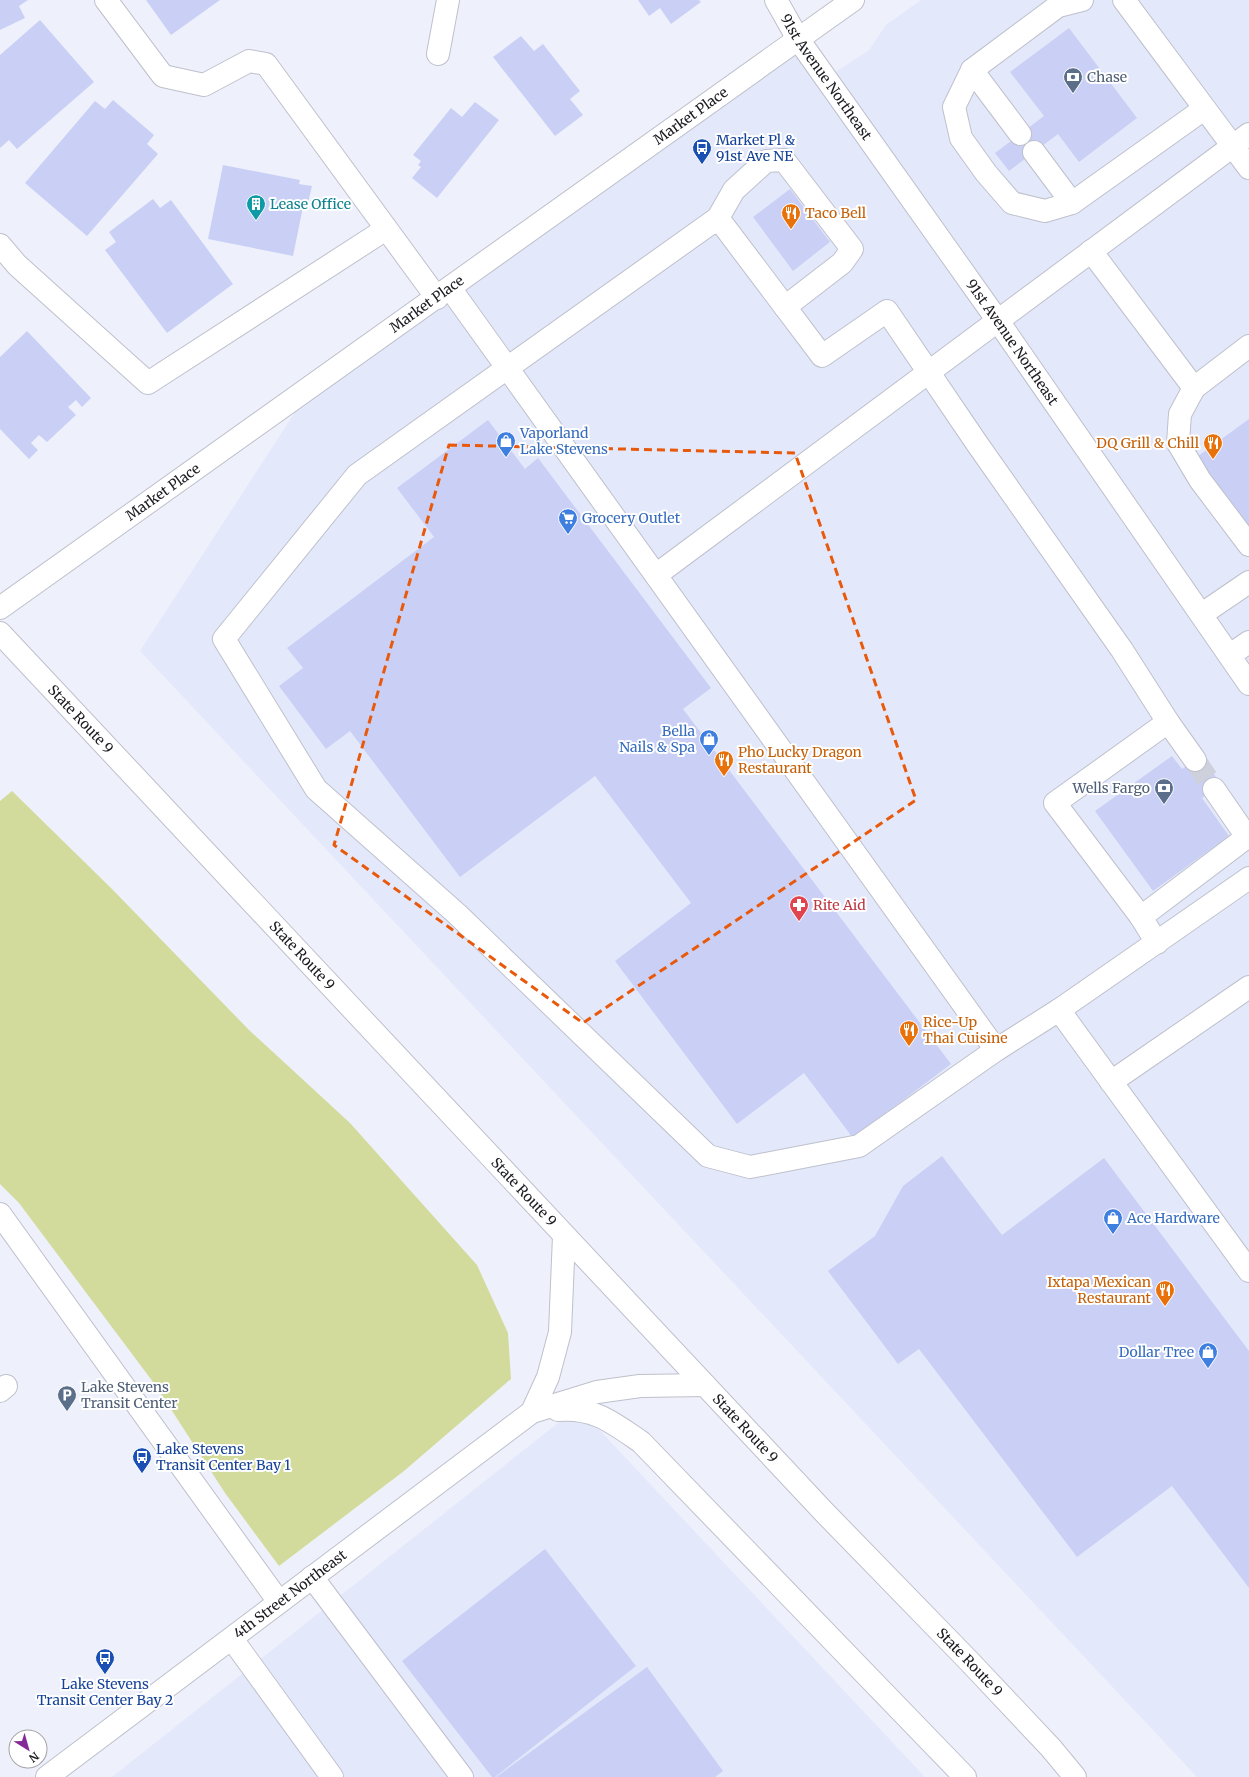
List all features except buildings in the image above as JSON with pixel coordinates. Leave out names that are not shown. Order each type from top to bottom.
[{"type":"street","points":[[106,0],[163,76],[204,85],[249,60],[266,64],[386,229],[507,367],[996,1050]]},
{"type":"street","points":[[438,54],[448,0]]},
{"type":"street","name":"91st Avenue Northeast","points":[[776,0],[798,39],[998,321],[1249,684]]},
{"type":"street","name":"Market Place","points":[[0,608],[852,0]]},
{"type":"street","points":[[1082,0],[1058,6],[972,70],[954,107],[961,138],[986,173],[1012,203],[1045,211],[1072,203],[1204,109]]},
{"type":"street","points":[[1124,0],[1204,109],[1240,139],[1249,168]]},
{"type":"street","points":[[972,70],[1020,134]]},
{"type":"street","points":[[656,575],[1240,139]]},
{"type":"street","points":[[1034,152],[1072,203]]},
{"type":"street","points":[[785,306],[842,263],[852,249],[784,160],[766,161],[734,190],[718,218],[357,475],[224,639],[316,789],[457,914],[708,1156],[750,1167],[859,1146],[996,1050],[1059,1010],[1249,878]]},
{"type":"street","points":[[718,218],[822,356],[887,311],[978,445],[1122,650],[1168,722],[1195,760]]},
{"type":"street","points":[[0,245],[17,265],[148,383],[386,229]]},
{"type":"street","points":[[1091,251],[1194,388]]},
{"type":"street","points":[[1249,346],[1194,388],[1180,414],[1178,443],[1200,480],[1249,545]]},
{"type":"street","points":[[1202,614],[1249,582]]},
{"type":"street","name":"State Route 9","points":[[0,633],[705,1386],[1051,1748],[1075,1777]]},
{"type":"street","points":[[1230,655],[1249,642]]},
{"type":"street","points":[[1157,942],[1141,917],[1055,803],[1168,722]]},
{"type":"street","points":[[1141,917],[1247,837],[1214,789]]},
{"type":"street","points":[[1111,1082],[1249,987]]},
{"type":"street","points":[[1059,1010],[1249,1271]]},
{"type":"street","points":[[0,1214],[279,1602]]},
{"type":"street","points":[[532,1412],[548,1377],[560,1332],[564,1236]]},
{"type":"street","points":[[532,1412],[597,1392],[640,1386],[705,1386]]},
{"type":"street","points":[[532,1412],[563,1409],[587,1410],[610,1421],[641,1442],[965,1777]]},
{"type":"street","name":"4th Street Northeast","points":[[47,1777],[532,1412]]},
{"type":"street","points":[[312,1577],[462,1777]]},
{"type":"street","points":[[232,1639],[332,1777]]},
{"type":"street","name":"State Route 9","points":[[1051,1748],[1084,1777]]},
{"type":"highlighted area","points":[[449,445],[795,453],[916,800],[583,1023],[334,845]]},
{"type":"shaded area","points":[[921,0],[1249,0],[1249,1777],[1197,1777],[140,651],[312,386],[798,39],[826,78],[869,50],[886,25]]},
{"type":"shaded area","points":[[578,1407],[925,1777],[112,1777]]},
{"type":"green space","points":[[12,791],[112,889],[249,1030],[350,1123],[477,1265],[508,1333],[511,1379],[404,1471],[279,1566],[225,1493],[156,1386],[19,1203],[0,1184],[0,801]]},
{"type":"tunnel","points":[[1195,760],[1214,789]]},
{"type":"place","name":"Chase","points":[[1073,94]]},
{"type":"place","name":"Market Pl & 91st Ave NE","points":[[702,165]]},
{"type":"place","name":"Lease Office","points":[[256,221]]},
{"type":"place","name":"Taco Bell","points":[[791,230]]},
{"type":"place","name":"Vaporland Lake Stevens","points":[[506,458]]},
{"type":"place","name":"DQ Grill & Chill","points":[[1213,460]]},
{"type":"place","name":"Grocery Outlet","points":[[568,535]]},
{"type":"place","name":"Bella Nails & Spa","points":[[709,756]]},
{"type":"place","name":"Pho Lucky Dragon Restaurant","points":[[724,777]]},
{"type":"place","name":"Wells Fargo","points":[[1164,805]]},
{"type":"place","name":"Rite Aid","points":[[799,922]]},
{"type":"place","name":"Rice-Up Thai Cuisine","points":[[909,1047]]},
{"type":"place","name":"Ace Hardware","points":[[1113,1235]]},
{"type":"place","name":"Ixtapa Mexican Restaurant","points":[[1165,1307]]},
{"type":"place","name":"Dollar Tree","points":[[1208,1369]]},
{"type":"place","name":"Lake Stevens Transit Center","points":[[67,1412]]},
{"type":"place","name":"Lake Stevens Transit Center Bay 1","points":[[142,1474]]},
{"type":"place","name":"Lake Stevens Transit Center Bay 2","points":[[105,1675]]}]
